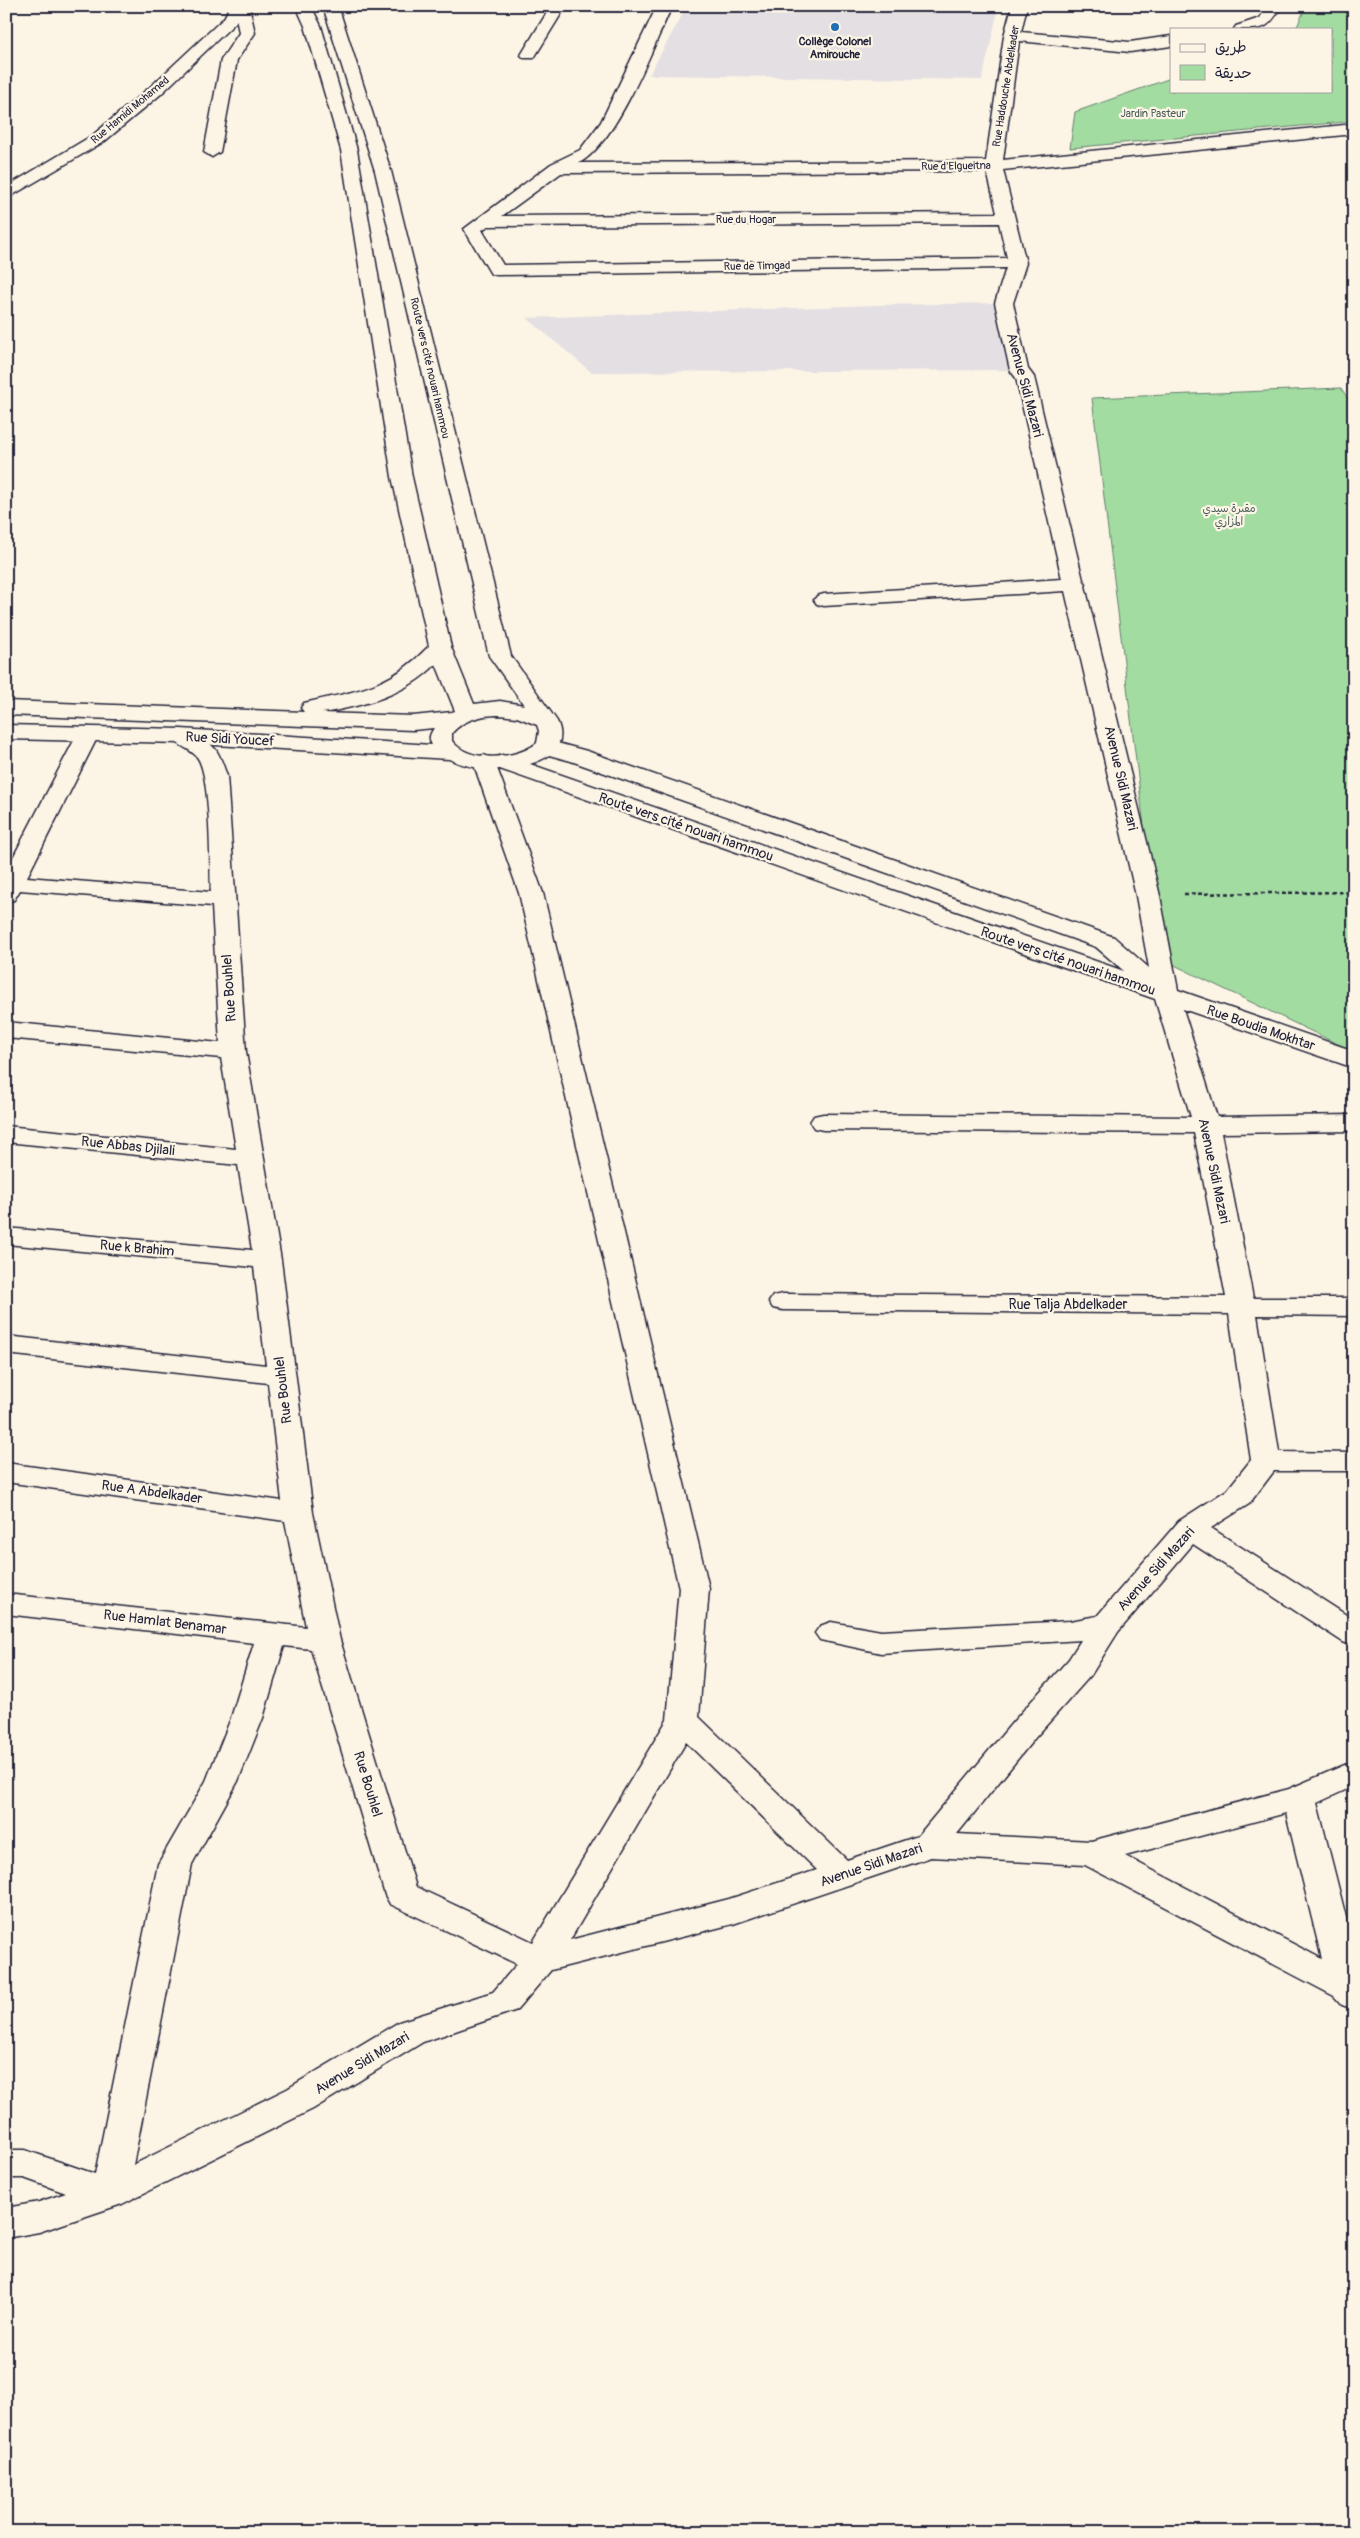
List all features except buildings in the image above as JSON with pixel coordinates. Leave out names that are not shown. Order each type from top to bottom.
[{"type":"street","points":[[212,152],[229,60],[247,33],[239,6]]},
{"type":"street","name":"Rue Hamidi Mohamed","points":[[6,194],[99,138],[155,91],[230,20],[239,6]]},
{"type":"street","points":[[303,6],[313,26],[349,150],[402,477],[440,647],[460,716]]},
{"type":"street","name":"Route vers cité nouari hammou","points":[[330,6],[384,171],[500,656],[546,722]]},
{"type":"street","points":[[529,55],[559,6]]},
{"type":"street","points":[[484,221],[557,168],[586,153],[609,122],[664,6]]},
{"type":"street","name":"Rue Haddouche Abdelkader","points":[[994,166],[1012,36],[1020,6]]},
{"type":"street","points":[[1244,28],[1265,21],[1275,6]]},
{"type":"street","points":[[1012,36],[1130,47],[1170,41]]},
{"type":"street","name":"Rue d'Elgueitna","points":[[557,168],[994,166],[1354,129]]},
{"type":"street","name":"Avenue Sidi Mazari","points":[[22,2220],[109,2194],[300,2099],[411,2032],[505,2001],[540,1960],[732,1911],[930,1845],[1023,1731],[1080,1668],[1107,1625],[1190,1528],[1238,1497],[1266,1461],[1241,1305],[1206,1125],[1168,996],[1148,896],[1076,584],[1025,377],[1019,370],[1004,303],[1017,263],[1008,218],[994,166]]},
{"type":"street","name":"Rue du Hogar","points":[[484,221],[1008,218]]},
{"type":"street","name":"Rue de Timgad","points":[[484,221],[474,229],[497,270],[1017,263]]},
{"type":"street","points":[[824,600],[1076,584]]},
{"type":"street","points":[[239,716],[342,703],[386,689],[412,674],[440,647]]},
{"type":"street","points":[[6,708],[413,723],[502,708],[535,715],[546,722],[552,730],[552,738],[546,747],[528,757],[493,762],[532,893],[694,1588],[683,1720],[540,1960]]},
{"type":"street","points":[[453,753],[444,745],[441,736],[444,727],[460,716]]},
{"type":"street","name":"Rue Sidi Youcef","points":[[6,732],[181,736],[453,753],[467,759],[493,762]]},
{"type":"street","points":[[88,734],[8,887],[223,900]]},
{"type":"street","name":"Rue Bouhlel","points":[[181,736],[207,754],[216,776],[233,1052],[267,1260],[298,1513],[324,1640],[402,1895],[540,1960]]},
{"type":"street","name":"Route vers cité nouari hammou","points":[[546,747],[579,756],[1105,942],[1168,996]]},
{"type":"street","name":"Route vers cité nouari hammou","points":[[493,762],[1168,996]]},
{"type":"street","name":"Rue Boudia Mokhtar","points":[[1168,996],[1354,1060]]},
{"type":"street","points":[[6,1030],[233,1052]]},
{"type":"street","points":[[823,1122],[1206,1125],[1354,1123]]},
{"type":"street","name":"Rue Abbas Djilali","points":[[6,1134],[251,1158]]},
{"type":"street","name":"Rue k Brahim","points":[[6,1236],[267,1260]]},
{"type":"street","name":"Rue Talja Abdelkader","points":[[783,1302],[1354,1307]]},
{"type":"street","points":[[6,1345],[282,1376]]},
{"type":"street","points":[[1266,1461],[1354,1462]]},
{"type":"street","name":"Rue A Abdelkader","points":[[6,1472],[298,1513]]},
{"type":"street","points":[[1190,1528],[1354,1635]]},
{"type":"street","name":"Rue Hamlat Benamar","points":[[6,1604],[324,1640]]},
{"type":"street","points":[[831,1633],[881,1642],[1070,1632],[1107,1625]]},
{"type":"street","points":[[6,2164],[25,2164],[109,2194],[175,1864],[222,1781],[247,1718],[272,1634]]},
{"type":"street","points":[[683,1720],[842,1875]]},
{"type":"street","points":[[930,1845],[1091,1853],[1300,1798],[1354,1772]]},
{"type":"street","points":[[1300,1798],[1350,1992]]},
{"type":"street","points":[[1091,1853],[1350,1992]]},
{"type":"path","points":[[1148,896],[1354,892]]},
{"type":"shaded area","name":"Collège Colonel Amirouche","points":[[687,6],[999,6],[982,80],[649,75]]},
{"type":"shaded area","points":[[1004,303],[1019,370],[591,372],[527,318],[874,305]]},
{"type":"green space","name":"Jardin Pasteur","points":[[1306,6],[1354,6],[1354,121],[1070,148],[1075,112],[1170,78],[1170,92],[1332,92],[1332,28],[1296,28]]},
{"type":"green space","name":"مقبرة سيدي المزاري","points":[[1341,388],[1354,408],[1354,521],[1350,531],[1354,535],[1354,1052],[1160,958],[1092,398]]},
{"type":"place","name":"Collège Colonel Amirouche","points":[[835,27]]}]
